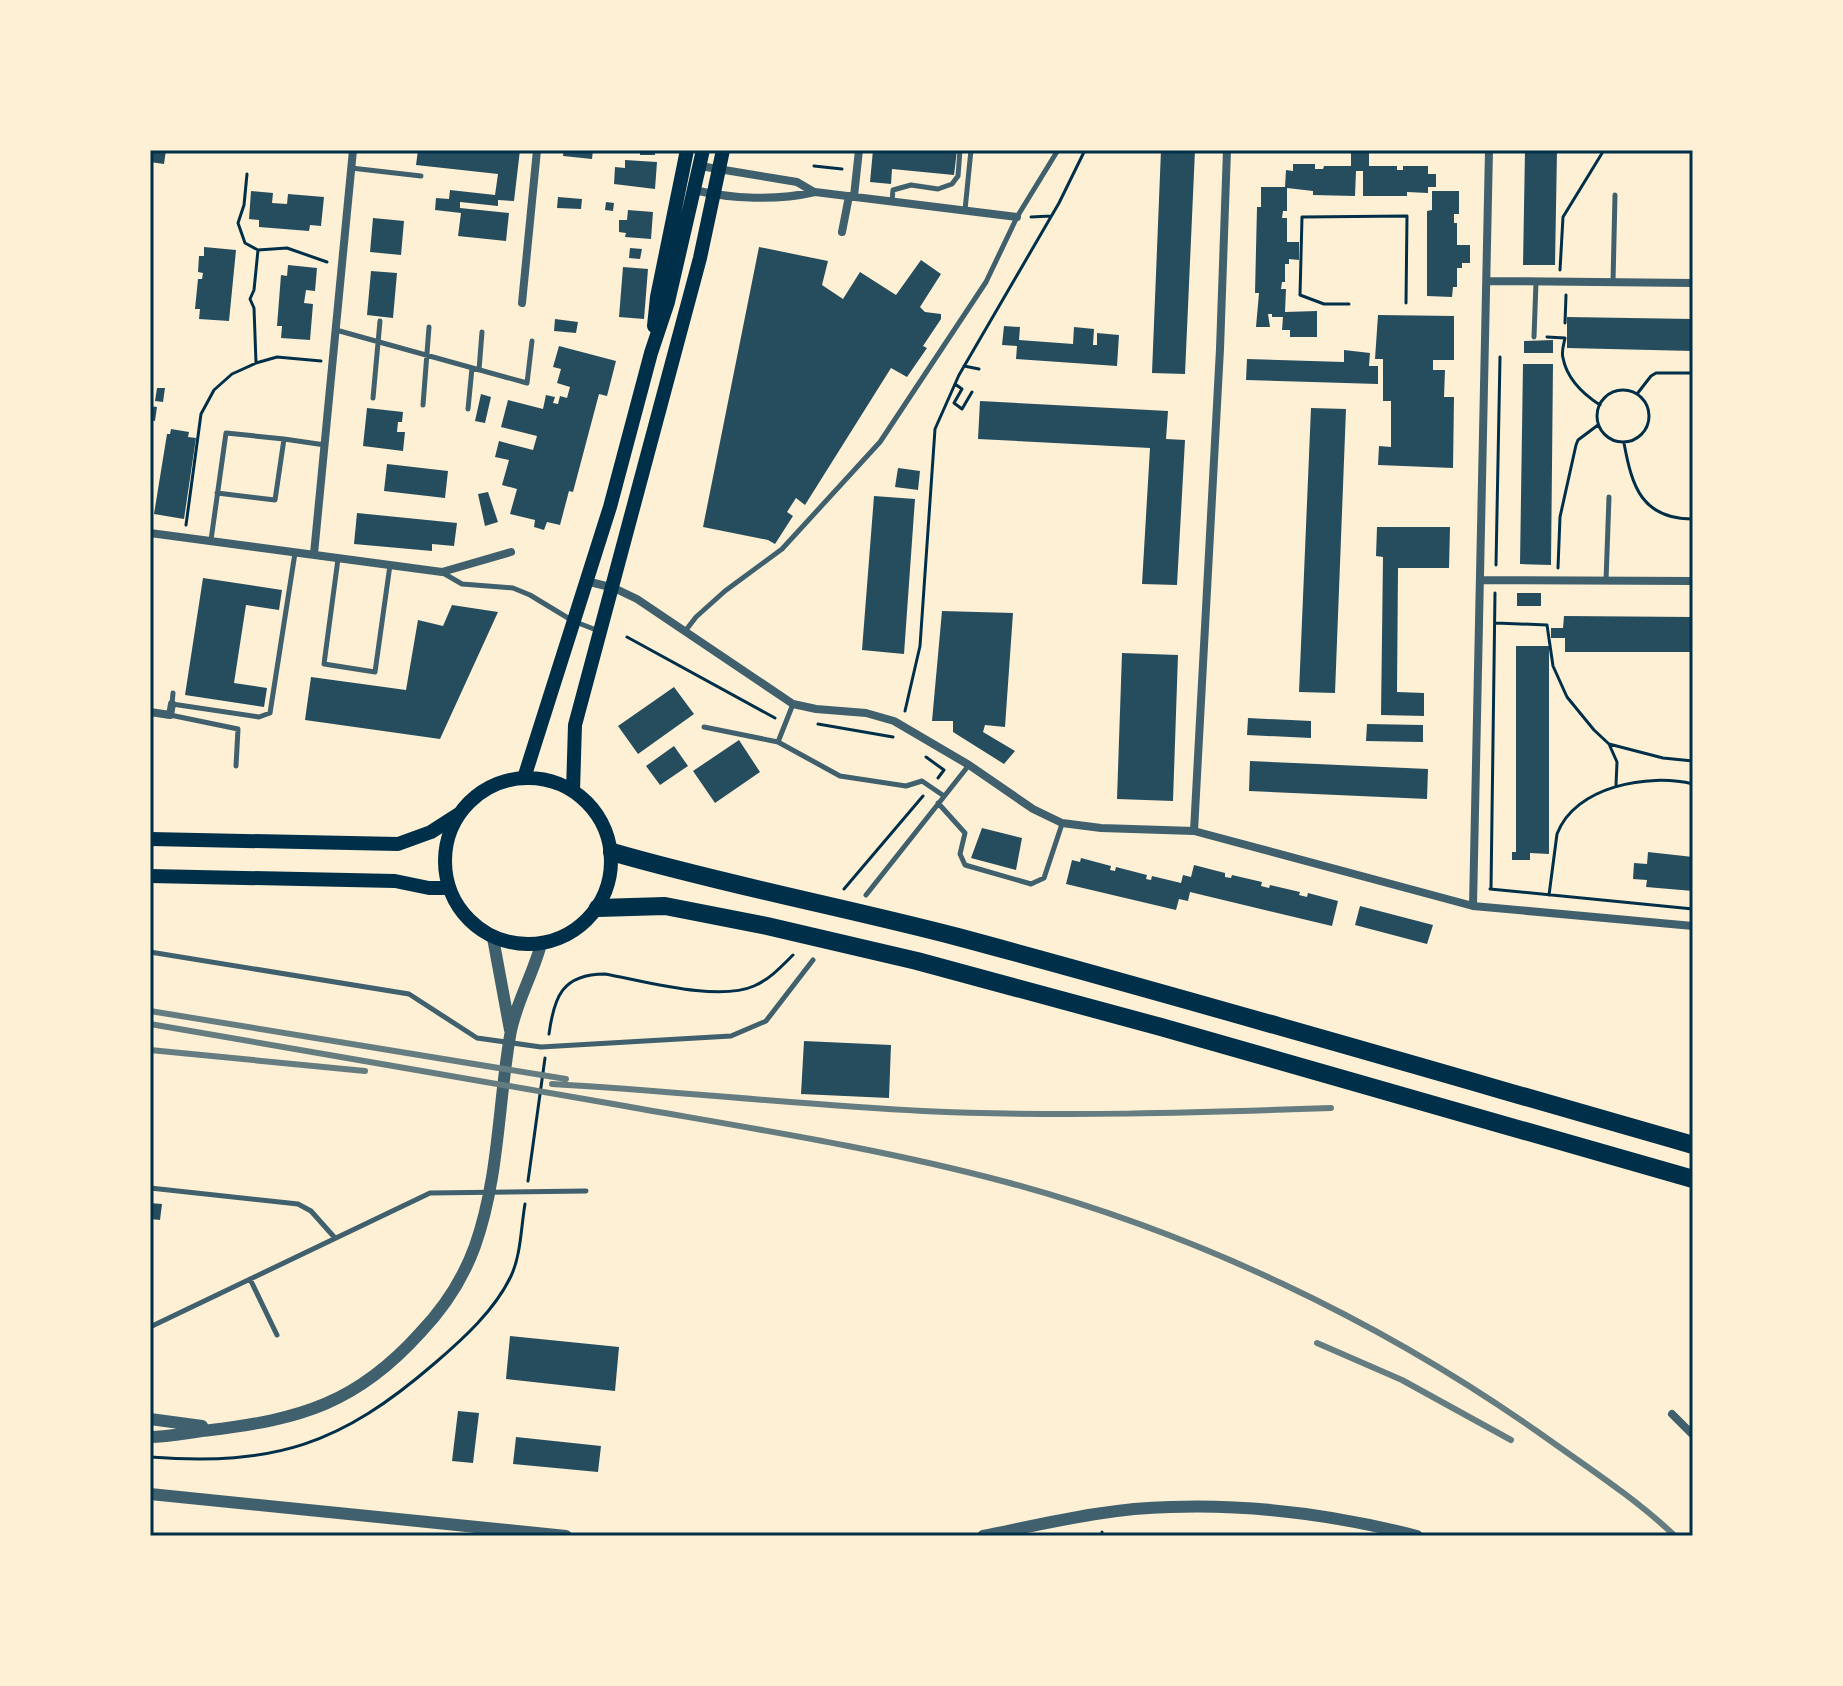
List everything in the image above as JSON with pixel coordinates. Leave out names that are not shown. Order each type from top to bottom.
[{"type":"highway","points":[[612,852],[659,866],[917,926],[1166,993],[1693,1145]]},
{"type":"highway","points":[[598,908],[665,906],[917,961],[1161,1027],[1693,1179]]},
{"type":"main road","points":[[651,353],[657,297],[687,150]]},
{"type":"main road","points":[[524,778],[610,507],[651,353],[668,302],[703,150]]},
{"type":"main road","points":[[573,791],[575,725],[700,258],[723,150]]},
{"type":"main road","points":[[150,839],[398,844],[431,832],[459,814],[488,788],[512,779],[550,781],[573,791],[595,810],[608,837],[612,852],[611,871],[607,890],[598,908],[574,932],[541,944],[517,944],[493,938],[474,925],[459,908],[449,888],[444,862],[448,837],[459,814]]},
{"type":"main road","points":[[150,876],[395,881],[429,888],[449,888]]},
{"type":"street","points":[[314,554],[353,150]]},
{"type":"street","points":[[522,303],[537,150]]},
{"type":"street","points":[[842,232],[852,196],[859,150]]},
{"type":"street","points":[[1194,831],[1220,349],[1227,150]]},
{"type":"street","points":[[1473,906],[1489,150]]},
{"type":"street","points":[[700,166],[797,182],[815,192]]},
{"type":"street","points":[[694,190],[713,195],[797,196],[815,192],[1017,217]]},
{"type":"street","points":[[1488,281],[1693,283]]},
{"type":"street","points":[[150,533],[442,572],[511,552]]},
{"type":"street","points":[[1482,580],[1693,581]]},
{"type":"street","points":[[586,581],[614,588],[637,599],[793,704],[866,713],[894,721],[969,765],[1033,809],[1062,823],[1101,828],[1194,831],[1473,906],[1693,926]]},
{"type":"street","points":[[150,712],[170,715],[172,704]]},
{"type":"street","points":[[493,938],[510,1033]]},
{"type":"street","points":[[150,1437],[259,1425],[328,1403],[365,1383],[399,1356],[431,1322],[452,1295],[475,1246],[497,1149],[510,1033],[541,944]]},
{"type":"street","points":[[1672,1414],[1693,1435]]},
{"type":"street","points":[[150,1419],[221,1429]]},
{"type":"street","points":[[150,1494],[566,1536]]},
{"type":"street","points":[[983,1536],[1082,1517],[1167,1506],[1262,1507],[1369,1524],[1417,1536]]},
{"type":"lane","points":[[892,201],[893,190],[911,185],[938,189],[952,184],[958,176],[960,150]]},
{"type":"lane","points":[[965,210],[971,150]]},
{"type":"lane","points":[[686,630],[725,591],[782,549],[880,442],[986,282],[1017,217],[1058,150]]},
{"type":"lane","points":[[351,168],[421,176]]},
{"type":"lane","points":[[1613,283],[1615,195]]},
{"type":"lane","points":[[1534,337],[1536,282]]},
{"type":"lane","points":[[373,398],[380,321]]},
{"type":"lane","points":[[423,405],[429,327]]},
{"type":"lane","points":[[336,330],[527,383],[532,341]]},
{"type":"lane","points":[[468,409],[482,332]]},
{"type":"lane","points":[[211,541],[226,433],[326,445]]},
{"type":"lane","points":[[217,493],[275,500],[284,439]]},
{"type":"lane","points":[[1606,582],[1609,497]]},
{"type":"lane","points":[[173,693],[172,704],[259,717],[270,713],[296,552]]},
{"type":"lane","points":[[339,558],[324,664],[375,672],[390,565]]},
{"type":"lane","points":[[442,572],[462,584],[513,588],[573,621],[600,631]]},
{"type":"lane","points":[[778,742],[793,704]]},
{"type":"lane","points":[[170,715],[238,729],[236,766]]},
{"type":"lane","points":[[704,727],[778,742],[840,776],[906,786],[922,781],[944,796]]},
{"type":"lane","points":[[866,895],[969,765]]},
{"type":"lane","points":[[938,803],[965,833],[960,854],[965,865],[1031,884],[1044,878],[1062,823]]},
{"type":"lane","points":[[150,952],[409,994],[477,1038],[541,1047],[731,1036],[766,1021],[813,960]]},
{"type":"lane","points":[[150,1188],[298,1204],[311,1211],[335,1238]]},
{"type":"lane","points":[[150,1327],[430,1193],[586,1191]]},
{"type":"lane","points":[[250,1279],[277,1335]]},
{"type":"path","points":[[902,727],[920,646],[935,429],[964,366],[1051,216],[1085,150]]},
{"type":"path","points":[[1565,323],[1563,217],[1604,150]]},
{"type":"path","points":[[814,166],[857,171]]},
{"type":"path","points":[[247,174],[244,205],[238,223],[245,243],[258,250],[287,248],[341,265]]},
{"type":"path","points":[[1017,217],[1051,216]]},
{"type":"path","points":[[1349,304],[1324,304],[1300,295],[1302,217],[1407,216],[1406,303]]},
{"type":"path","points":[[256,363],[254,308],[250,299],[254,290],[258,250]]},
{"type":"path","points":[[1534,337],[1565,338],[1563,358],[1566,367],[1581,392],[1600,405]]},
{"type":"path","points":[[185,537],[201,414],[214,390],[232,374],[277,357],[333,362]]},
{"type":"path","points":[[964,366],[979,369]]},
{"type":"path","points":[[1637,394],[1656,373],[1693,373]]},
{"type":"path","points":[[955,384],[962,389],[954,403],[962,409],[972,392]]},
{"type":"path","points":[[1614,392],[1637,394],[1648,406],[1649,423],[1640,437],[1624,443],[1608,438],[1598,425],[1600,405],[1614,392]]},
{"type":"path","points":[[1558,582],[1560,517],[1576,445],[1598,425]]},
{"type":"path","points":[[1624,443],[1631,476],[1646,502],[1670,519],[1693,519]]},
{"type":"path","points":[[1496,623],[1547,625],[1553,666],[1567,697],[1609,744],[1617,762],[1616,785]]},
{"type":"path","points":[[1609,744],[1663,758],[1693,761]]},
{"type":"path","points":[[844,889],[944,770]]},
{"type":"path","points":[[1549,895],[1555,844],[1561,825],[1578,805],[1616,785],[1673,781],[1693,784]]},
{"type":"path","points":[[1475,886],[1693,909]]},
{"type":"path","points":[[548,1043],[556,999],[564,987],[576,979],[590,974],[605,974],[720,993],[752,987],[771,977],[793,955]]},
{"type":"path","points":[[520,1238],[545,1058]]},
{"type":"building","points":[[150,150],[166,150],[164,164],[150,162]]},
{"type":"building","points":[[418,150],[520,150],[514,201],[498,200],[498,206],[460,202],[460,208],[509,213],[506,241],[458,236],[461,213],[435,210],[436,198],[449,199],[450,190],[495,195],[498,174],[416,165]]},
{"type":"building","points":[[564,150],[593,150],[592,159],[563,156]]},
{"type":"building","points":[[640,150],[655,150],[655,155],[640,155]]},
{"type":"building","points":[[873,150],[957,150],[954,175],[892,169],[891,184],[870,182]]},
{"type":"building","points":[[1161,150],[1195,150],[1185,374],[1152,373]]},
{"type":"building","points":[[1525,150],[1557,150],[1555,265],[1523,265]]},
{"type":"building","points":[[1351,153],[1369,153],[1369,166],[1397,166],[1397,170],[1403,170],[1403,166],[1428,166],[1428,174],[1436,174],[1436,187],[1428,187],[1428,193],[1407,192],[1407,196],[1363,196],[1363,171],[1356,171],[1355,196],[1313,195],[1313,191],[1287,188],[1287,211],[1283,211],[1282,218],[1287,218],[1287,242],[1299,242],[1299,260],[1289,259],[1289,264],[1285,264],[1285,282],[1282,282],[1281,289],[1286,289],[1285,312],[1317,311],[1317,337],[1290,337],[1290,330],[1282,330],[1283,317],[1272,317],[1272,314],[1268,314],[1270,327],[1256,327],[1259,293],[1255,293],[1257,207],[1261,207],[1261,187],[1285,187],[1286,170],[1293,171],[1293,164],[1315,164],[1315,169],[1351,166]]},
{"type":"building","points":[[625,160],[657,162],[655,189],[614,184],[615,167],[625,168]]},
{"type":"building","points":[[251,191],[273,193],[272,203],[287,204],[288,194],[324,197],[321,226],[310,225],[309,231],[259,227],[259,220],[249,219]]},
{"type":"building","points":[[1432,191],[1459,191],[1459,214],[1454,214],[1457,245],[1470,245],[1470,263],[1462,263],[1462,268],[1457,268],[1457,287],[1453,287],[1452,297],[1427,296],[1427,211],[1432,210]]},
{"type":"building","points":[[558,197],[582,199],[581,209],[557,208]]},
{"type":"building","points":[[606,202],[614,203],[613,211],[605,210]]},
{"type":"building","points":[[628,210],[653,212],[651,239],[625,237],[626,233],[619,232],[619,220],[627,220]]},
{"type":"building","points":[[373,218],[404,221],[401,255],[370,252]]},
{"type":"building","points":[[204,247],[236,250],[229,321],[199,319],[200,309],[195,309],[198,279],[202,279],[203,273],[198,272],[199,256],[204,256]]},
{"type":"building","points":[[759,247],[828,261],[822,285],[843,299],[860,272],[896,295],[921,260],[941,274],[920,307],[925,312],[941,314],[941,319],[923,346],[927,348],[907,377],[891,368],[805,505],[796,498],[787,512],[793,516],[775,544],[703,527]]},
{"type":"building","points":[[630,248],[642,249],[640,259],[629,258]]},
{"type":"building","points":[[288,265],[317,268],[315,291],[306,290],[304,303],[313,304],[310,340],[281,338],[282,326],[277,326],[281,275],[287,276]]},
{"type":"building","points":[[623,267],[648,269],[644,319],[619,317]]},
{"type":"building","points":[[371,271],[397,273],[393,318],[367,315]]},
{"type":"building","points":[[1378,315],[1454,316],[1454,360],[1433,360],[1433,370],[1445,370],[1444,397],[1454,397],[1453,468],[1378,465],[1379,446],[1391,447],[1391,401],[1383,401],[1383,359],[1375,359]]},
{"type":"building","points":[[1567,317],[1693,319],[1693,351],[1567,348]]},
{"type":"building","points":[[555,319],[578,322],[576,333],[554,331]]},
{"type":"building","points":[[1004,326],[1020,327],[1019,340],[1073,344],[1074,327],[1094,329],[1093,345],[1097,345],[1097,333],[1119,335],[1117,366],[1016,359],[1017,346],[1002,345]]},
{"type":"building","points":[[1553,340],[1553,353],[1524,353],[1524,341]]},
{"type":"building","points":[[559,346],[616,361],[607,396],[599,394],[573,492],[569,491],[560,525],[547,522],[544,530],[534,527],[535,520],[510,514],[517,489],[502,485],[509,460],[495,457],[499,441],[533,450],[537,436],[501,427],[508,400],[543,409],[546,395],[555,397],[553,403],[558,404],[560,396],[567,398],[570,387],[557,383],[561,369],[553,367]]},
{"type":"building","points":[[1344,350],[1370,353],[1369,366],[1378,366],[1378,384],[1246,380],[1247,359],[1344,362]]},
{"type":"building","points":[[1523,364],[1553,364],[1551,565],[1520,564]]},
{"type":"building","points":[[157,388],[165,388],[163,402],[155,401]]},
{"type":"building","points":[[481,394],[491,397],[485,423],[475,421]]},
{"type":"building","points":[[980,401],[1168,411],[1166,439],[1185,440],[1177,585],[1142,584],[1150,448],[978,439]]},
{"type":"building","points":[[150,406],[157,407],[155,421],[150,420]]},
{"type":"building","points":[[367,408],[403,412],[397,432],[405,432],[403,451],[363,446]]},
{"type":"building","points":[[1311,408],[1346,409],[1335,693],[1299,692]]},
{"type":"building","points":[[171,429],[189,432],[188,437],[196,438],[184,519],[154,514],[167,434]]},
{"type":"building","points":[[387,464],[448,471],[445,498],[384,491]]},
{"type":"building","points":[[898,468],[920,471],[918,490],[895,487]]},
{"type":"building","points":[[488,492],[498,522],[485,526],[478,494]]},
{"type":"building","points":[[874,496],[915,499],[904,654],[862,650]]},
{"type":"building","points":[[357,513],[457,523],[454,546],[432,544],[432,551],[354,544]]},
{"type":"building","points":[[1377,527],[1450,527],[1449,568],[1398,568],[1397,692],[1424,693],[1424,716],[1381,715],[1383,557],[1376,556]]},
{"type":"building","points":[[203,578],[282,590],[279,610],[246,605],[234,683],[267,688],[264,707],[185,695]]},
{"type":"building","points":[[1517,593],[1541,593],[1541,606],[1517,606]]},
{"type":"building","points":[[452,605],[498,612],[440,739],[305,720],[311,677],[406,690],[418,620],[443,626]]},
{"type":"building","points":[[942,611],[1013,613],[1005,727],[985,725],[983,732],[1015,751],[1004,764],[953,732],[953,721],[932,721]]},
{"type":"building","points":[[1564,616],[1693,617],[1693,652],[1565,652],[1565,638],[1551,638],[1551,628],[1563,628]]},
{"type":"building","points":[[1516,646],[1549,646],[1549,854],[1530,853],[1530,860],[1512,860],[1512,852],[1516,852]]},
{"type":"building","points":[[1122,653],[1178,655],[1173,801],[1117,799]]},
{"type":"building","points":[[674,687],[694,714],[638,754],[618,726]]},
{"type":"building","points":[[1248,718],[1311,721],[1311,738],[1247,735]]},
{"type":"building","points":[[1367,724],[1423,725],[1423,742],[1366,741]]},
{"type":"building","points":[[739,740],[760,772],[715,803],[693,771]]},
{"type":"building","points":[[674,746],[688,766],[660,785],[646,766]]},
{"type":"building","points":[[1250,761],[1428,769],[1427,799],[1249,791]]},
{"type":"building","points":[[982,828],[1022,838],[1016,870],[971,858]]},
{"type":"building","points":[[1648,852],[1693,857],[1693,891],[1646,887],[1647,880],[1633,879],[1634,863],[1647,864]]},
{"type":"building","points":[[1081,858],[1111,866],[1110,870],[1115,871],[1116,867],[1147,875],[1146,879],[1151,880],[1152,876],[1181,883],[1183,875],[1191,877],[1194,865],[1225,873],[1225,877],[1231,878],[1232,875],[1262,882],[1261,886],[1269,888],[1270,885],[1300,892],[1299,895],[1307,897],[1308,893],[1338,901],[1332,926],[1190,892],[1188,901],[1179,899],[1176,910],[1066,884],[1072,860],[1080,862]]},
{"type":"building","points":[[1360,906],[1433,925],[1427,944],[1355,925]]},
{"type":"building","points":[[804,1041],[891,1045],[889,1098],[801,1094]]},
{"type":"building","points":[[150,1203],[162,1204],[160,1220],[150,1219]]},
{"type":"building","points":[[510,1336],[619,1347],[615,1391],[506,1379]]},
{"type":"building","points":[[458,1411],[479,1413],[473,1463],[452,1461]]},
{"type":"building","points":[[516,1437],[601,1446],[598,1472],[513,1464]]},
{"type":"railway","points":[[150,1011],[566,1079]]},
{"type":"railway","points":[[150,1024],[814,1139],[958,1170],[1077,1203],[1215,1254],[1282,1284],[1414,1352],[1538,1432],[1626,1495],[1675,1536]]},
{"type":"railway","points":[[150,1050],[365,1071]]},
{"type":"railway","points":[[552,1084],[974,1113],[1127,1114],[1331,1108]]},
{"type":"railway","points":[[1317,1343],[1402,1380],[1511,1440]]}]
